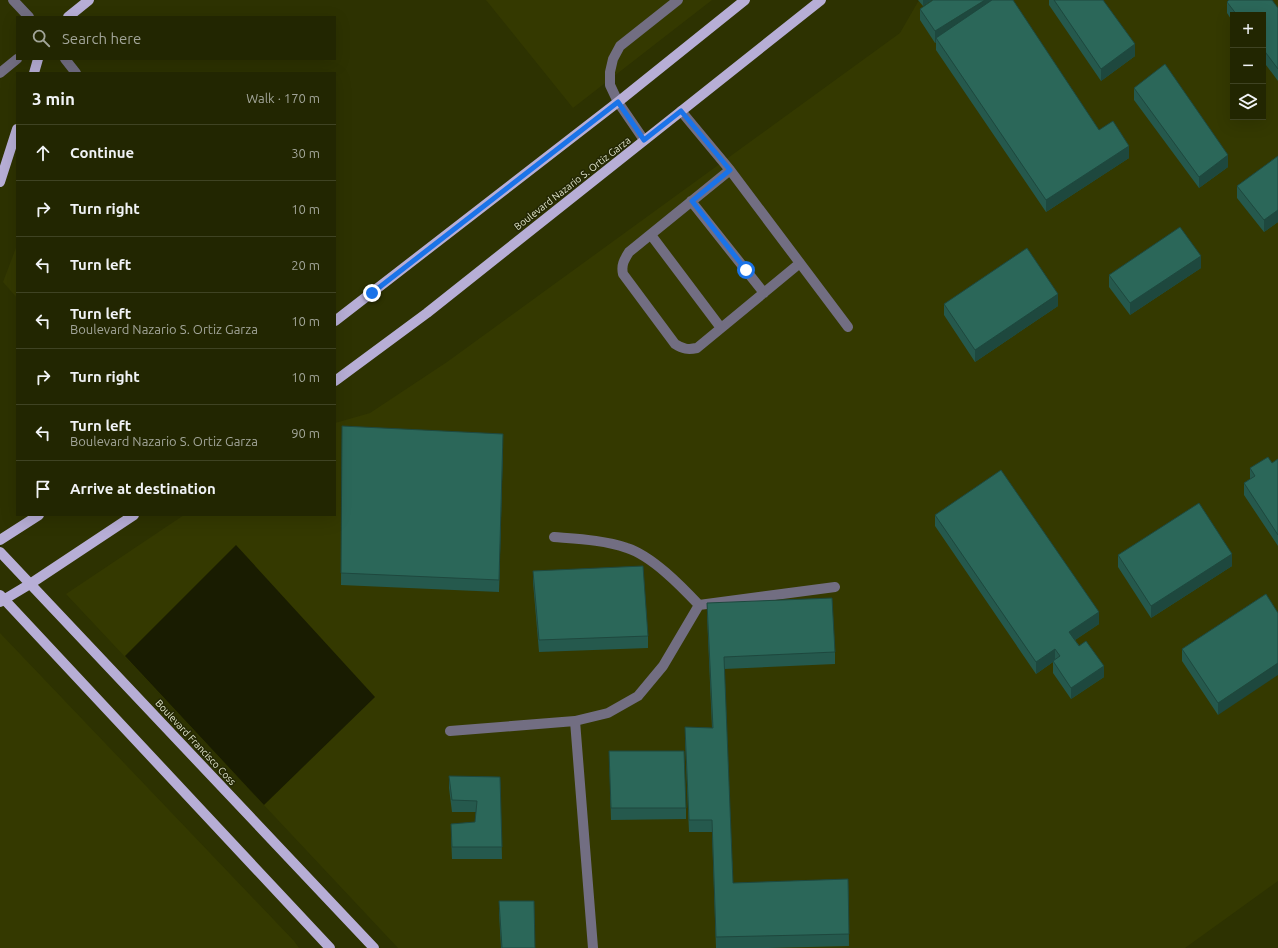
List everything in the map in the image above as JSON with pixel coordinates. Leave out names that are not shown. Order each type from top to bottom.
[{"type":"main road","points":[[69,16],[89,0]]},
{"type":"main road","points":[[336,320],[618,102],[745,0]]},
{"type":"main road","name":"Boulevard Nazario S. Ortiz Garza","points":[[336,380],[427,313],[821,0]]},
{"type":"main road","points":[[34,72],[38,60]]},
{"type":"main road","points":[[0,182],[16,132]]},
{"type":"main road","points":[[0,540],[37,516]]},
{"type":"main road","points":[[132,516],[30,584],[1,599],[330,948]]},
{"type":"main road","name":"Boulevard Francisco Coss","points":[[0,552],[374,948]]},
{"type":"street","points":[[13,0],[28,16]]},
{"type":"street","points":[[644,140],[618,102],[610,85],[610,72],[613,59],[620,46],[678,0]]},
{"type":"street","points":[[0,73],[16,60]]},
{"type":"street","points":[[66,60],[75,72]]},
{"type":"street","points":[[681,111],[730,170],[848,327]]},
{"type":"street","points":[[730,170],[629,252],[624,260],[622,267],[623,274],[675,344],[683,349],[690,350],[697,348],[800,263]]},
{"type":"street","points":[[692,201],[764,293]]},
{"type":"street","points":[[651,235],[722,328]]},
{"type":"street","points":[[554,537],[600,541],[628,548],[648,559],[680,585],[699,605]]},
{"type":"street","points":[[699,605],[835,587]]},
{"type":"street","points":[[450,731],[576,721],[608,713],[638,696],[663,666],[699,605]]},
{"type":"street","points":[[576,721],[593,948]]},
{"type":"shaded area","points":[[486,0],[712,0],[573,108]]},
{"type":"shaded area","points":[[919,0],[1278,0],[1278,881],[1185,948],[398,948],[66,594],[183,516],[336,516],[336,423],[370,413],[447,362],[900,33]]},
{"type":"shaded area","points":[[16,248],[16,297],[3,282]]},
{"type":"shaded area","points":[[236,545],[375,697],[264,805],[125,656]]},
{"type":"shaded area","points":[[0,633],[294,941],[299,948],[0,948]]},
{"type":"building","points":[[933,0],[985,0],[935,31],[920,9]]},
{"type":"building","points":[[992,0],[1013,0],[1099,130],[1113,121],[1129,146],[1046,200],[936,38]]},
{"type":"building","points":[[1054,0],[1103,0],[1135,44],[1101,69]]},
{"type":"building","points":[[1229,0],[1272,0],[1278,8],[1278,69],[1266,53],[1266,12],[1235,12],[1227,2]]},
{"type":"building","points":[[1165,64],[1228,155],[1199,177],[1134,88]]},
{"type":"building","points":[[1278,156],[1278,210],[1264,220],[1237,186]]},
{"type":"building","points":[[1180,227],[1201,256],[1130,303],[1109,275]]},
{"type":"building","points":[[1027,248],[1058,294],[975,350],[944,304]]},
{"type":"building","points":[[342,426],[503,434],[499,580],[341,573]]},
{"type":"building","points":[[1268,457],[1272,463],[1278,459],[1278,535],[1244,483],[1255,476],[1250,468]]},
{"type":"building","points":[[1001,470],[1099,612],[1069,632],[1079,646],[1086,641],[1104,666],[1071,688],[1053,661],[1060,656],[1055,649],[1036,662],[935,515]]},
{"type":"building","points":[[1199,503],[1232,554],[1151,606],[1118,555]]},
{"type":"building","points":[[643,566],[648,636],[539,640],[533,571]]},
{"type":"building","points":[[1266,594],[1278,613],[1278,663],[1218,703],[1182,649]]},
{"type":"building","points":[[832,598],[835,652],[724,657],[733,883],[848,879],[849,934],[716,937],[712,820],[689,820],[685,727],[713,728],[707,603]]},
{"type":"building","points":[[609,751],[684,751],[686,808],[611,808]]},
{"type":"building","points":[[449,776],[500,777],[502,847],[452,847],[451,824],[475,822],[477,801],[452,800]]},
{"type":"building","points":[[499,901],[534,901],[535,948],[502,948]]},
{"type":"route","points":[[372,293],[618,102],[644,140],[681,111],[730,170],[692,201],[746,270]]}]
